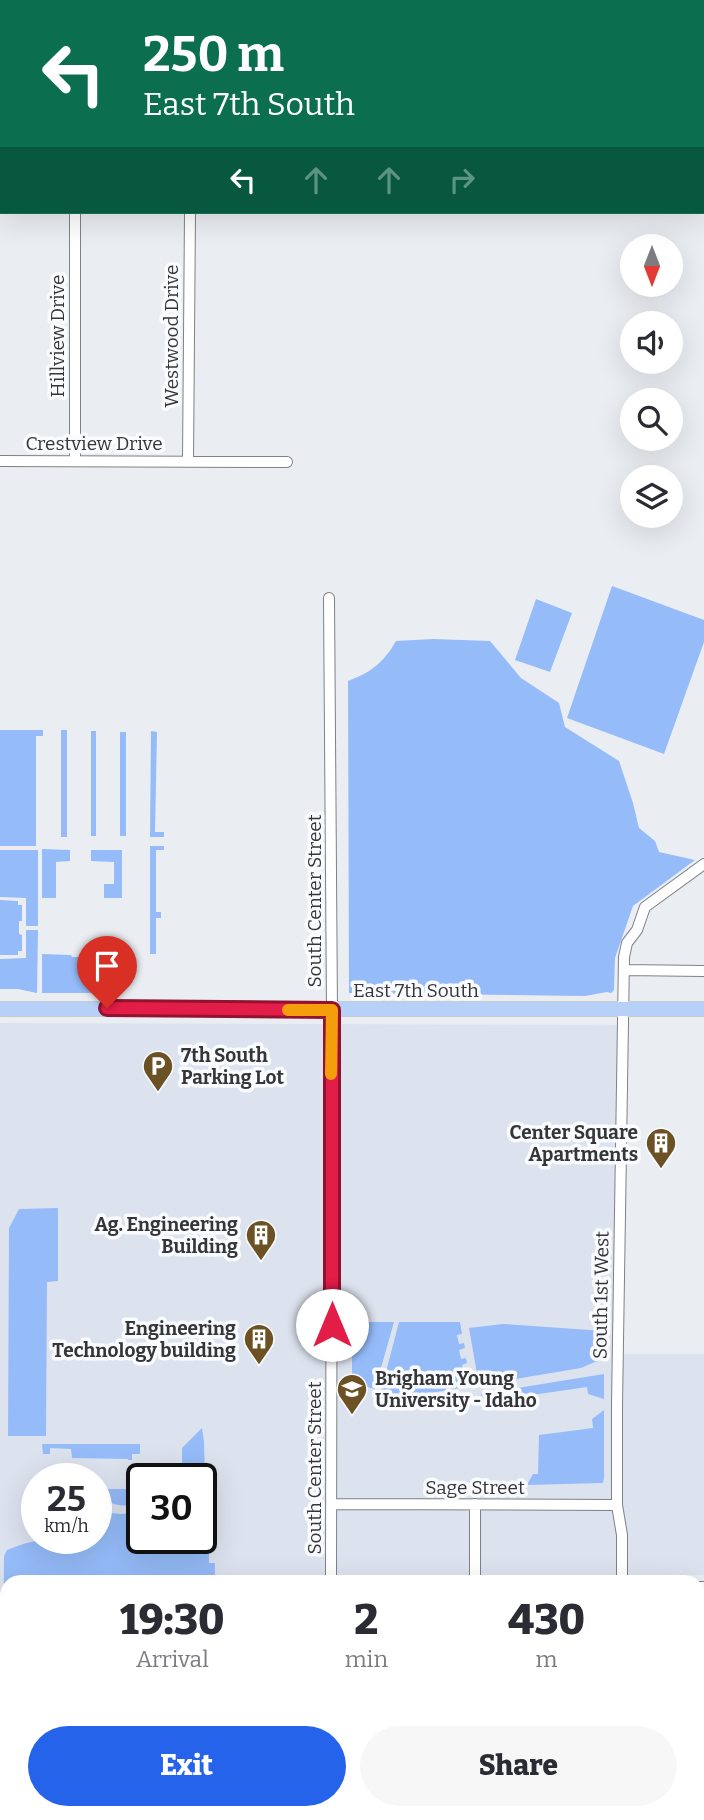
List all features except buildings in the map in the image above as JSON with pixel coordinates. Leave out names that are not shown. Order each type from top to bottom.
[{"type":"main road","name":"East 7th South","points":[[0,1009],[704,1009]]},
{"type":"street","name":"Hillview Drive","points":[[75,214],[75,461]]},
{"type":"street","name":"Westwood Drive","points":[[188,461],[190,214]]},
{"type":"street","name":"Crestview Drive","points":[[0,461],[288,462]]},
{"type":"street","name":"South Center Street","points":[[329,598],[332,1010],[331,1575]]},
{"type":"street","name":"South 1st West","points":[[622,1575],[622,1535],[617,1505],[617,1405],[624,957],[627,943],[637,930],[645,906],[704,863]]},
{"type":"street","points":[[624,970],[704,971]]},
{"type":"street","name":"Sage Street","points":[[332,1504],[617,1505]]},
{"type":"street","points":[[475,1504],[475,1575]]},
{"type":"shaded area","points":[[612,586],[704,620],[704,642],[664,754],[567,718]]},
{"type":"shaded area","points":[[536,599],[572,613],[550,672],[515,660]]},
{"type":"shaded area","points":[[396,641],[490,641],[521,678],[559,703],[565,727],[619,761],[639,828],[655,841],[659,852],[695,860],[633,906],[615,958],[614,990],[611,993],[585,996],[349,993],[348,681],[376,666]]},
{"type":"shaded area","points":[[0,730],[43,730],[43,736],[36,736],[36,846],[0,846]]},
{"type":"shaded area","points":[[61,730],[67,730],[67,837],[61,837]]},
{"type":"shaded area","points":[[91,731],[96,731],[96,836],[91,836]]},
{"type":"shaded area","points":[[151,731],[157,732],[155,832],[164,832],[164,837],[150,837]]},
{"type":"shaded area","points":[[120,732],[126,732],[126,836],[120,836]]},
{"type":"shaded area","points":[[150,846],[164,846],[164,850],[156,850],[156,912],[161,912],[161,918],[156,918],[156,954],[150,954]]},
{"type":"shaded area","points":[[42,849],[70,850],[70,861],[56,862],[56,898],[42,898]]},
{"type":"shaded area","points":[[0,850],[38,850],[38,926],[26,926],[26,898],[0,897]]},
{"type":"shaded area","points":[[91,850],[122,850],[122,898],[104,898],[104,884],[114,884],[114,862],[91,861]]},
{"type":"shaded area","points":[[0,900],[18,901],[18,905],[22,905],[19,934],[22,935],[22,951],[18,951],[18,955],[0,955]]},
{"type":"shaded area","points":[[26,930],[38,930],[37,993],[0,989],[0,959],[26,958]]},
{"type":"shaded area","points":[[42,954],[72,957],[122,955],[122,993],[42,993]]},
{"type":"shaded area","name":"Brigham Young University - Idaho","points":[[0,1023],[624,1025],[619,1354],[704,1354],[704,1575],[0,1575]]},
{"type":"shaded area","points":[[58,1208],[58,1281],[47,1282],[46,1436],[8,1436],[9,1228],[19,1209]]},
{"type":"shaded area","points":[[352,1322],[394,1322],[375,1389],[352,1383]]},
{"type":"shaded area","points":[[399,1322],[460,1322],[462,1334],[457,1335],[459,1344],[464,1343],[465,1348],[459,1350],[461,1359],[466,1358],[467,1363],[462,1365],[464,1373],[469,1372],[471,1386],[414,1396],[406,1394],[405,1397],[381,1391]]},
{"type":"shaded area","points":[[503,1324],[604,1331],[604,1358],[581,1368],[479,1385],[469,1328]]},
{"type":"shaded area","points":[[604,1374],[604,1399],[588,1394],[587,1387],[483,1402],[481,1394]]},
{"type":"shaded area","points":[[604,1410],[603,1483],[527,1485],[533,1474],[538,1474],[539,1435],[593,1428],[592,1419]]},
{"type":"shaded area","points":[[202,1428],[205,1463],[182,1463],[182,1448]]},
{"type":"shaded area","points":[[42,1444],[140,1444],[140,1454],[132,1454],[132,1460],[72,1458],[71,1449],[50,1448],[50,1454],[43,1454]]},
{"type":"shaded area","points":[[112,1489],[126,1489],[126,1506],[112,1504]]},
{"type":"shaded area","points":[[112,1513],[124,1514],[126,1554],[209,1554],[209,1563],[215,1563],[215,1575],[4,1575],[4,1556],[7,1550],[21,1545],[21,1554],[112,1554]]},
{"type":"slow traffic","points":[[288,1010],[332,1010],[331,1074]]},
{"type":"place","name":"7th South Parking Lot","points":[[158,1093]]},
{"type":"place","name":"Center Square Apartments","points":[[661,1170]]},
{"type":"place","name":"Ag. Engineering Building","points":[[261,1262]]},
{"type":"place","name":"Engineering Technology building","points":[[259,1366]]},
{"type":"place","name":"Brigham Young University - Idaho","points":[[352,1416]]},
{"type":"route","points":[[107,1008],[332,1010],[332,1325]]}]
